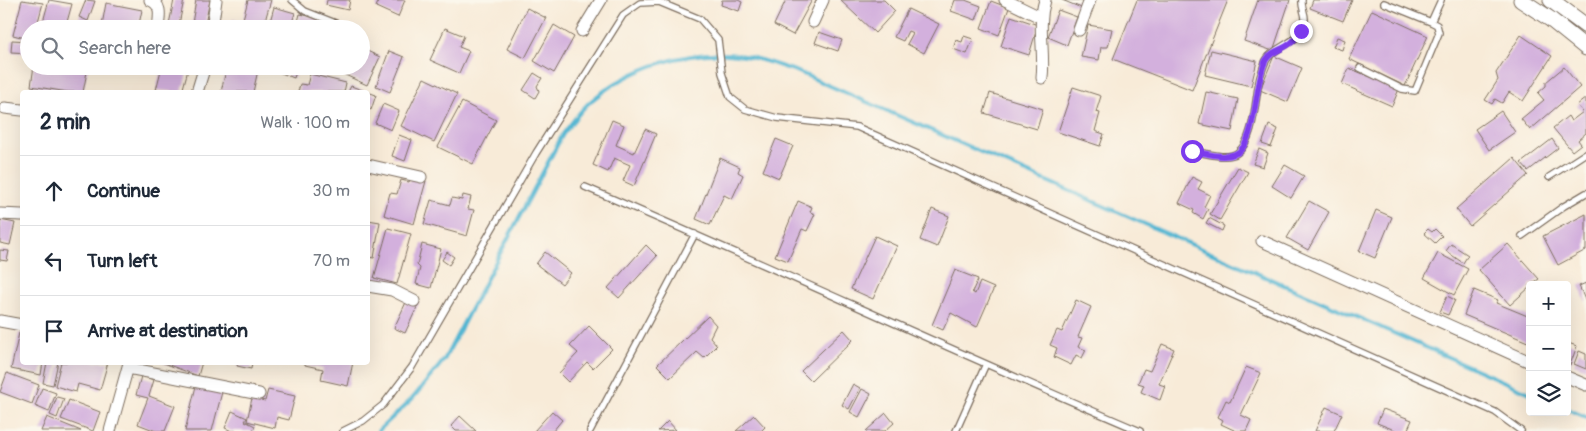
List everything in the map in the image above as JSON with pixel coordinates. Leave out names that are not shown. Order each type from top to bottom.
[{"type":"main road","points":[[1521,0],[1550,19],[1586,48]]},
{"type":"main road","points":[[1550,0],[1586,26]]},
{"type":"street","points":[[150,0],[157,4],[158,20]]},
{"type":"street","points":[[213,20],[216,0]]},
{"type":"street","points":[[582,31],[601,0]]},
{"type":"street","points":[[814,22],[823,0]]},
{"type":"street","points":[[1005,0],[1040,16]]},
{"type":"street","points":[[1042,78],[1044,57],[1040,16],[1045,0]]},
{"type":"street","points":[[1079,30],[1090,0]]},
{"type":"street","points":[[197,90],[201,75]]},
{"type":"street","points":[[5,108],[20,110]]},
{"type":"street","points":[[370,166],[420,178]]},
{"type":"street","points":[[0,214],[20,215]]},
{"type":"street","points":[[1262,241],[1526,360]]},
{"type":"street","points":[[370,286],[392,290],[414,301]]},
{"type":"street","points":[[0,321],[20,325]]},
{"type":"street","points":[[110,431],[128,365],[259,394]]},
{"type":"street","points":[[1571,379],[1586,385]]},
{"type":"lane","points":[[292,0],[305,11],[328,20]]},
{"type":"lane","points":[[1192,151],[1224,156],[1236,154],[1243,148],[1248,136],[1260,78],[1266,60],[1274,52],[1292,43],[1301,31],[1305,19],[1302,0]]},
{"type":"lane","points":[[1431,22],[1441,0]]},
{"type":"lane","points":[[343,431],[363,421],[384,405],[412,367],[536,153],[623,15],[640,3],[659,2],[700,19],[718,40],[722,73],[730,97],[745,109],[777,118],[831,122],[857,127],[1495,412],[1521,431]]},
{"type":"lane","points":[[1360,68],[1402,89],[1415,91],[1439,33],[1437,25],[1384,3]]},
{"type":"lane","points":[[1549,177],[1586,153]]},
{"type":"lane","points":[[584,187],[695,234],[986,366],[1140,431]]},
{"type":"lane","points":[[1522,236],[1586,193]]},
{"type":"lane","points":[[590,431],[695,234]]},
{"type":"lane","points":[[956,431],[986,366]]},
{"type":"building","points":[[22,0],[43,3],[38,20],[20,20],[20,37],[13,35]]},
{"type":"building","points":[[49,0],[72,4],[68,20],[43,20]]},
{"type":"building","points":[[86,0],[95,1],[88,20],[79,17]]},
{"type":"building","points":[[174,0],[184,0],[180,20],[170,20]]},
{"type":"building","points":[[196,0],[210,0],[206,20],[193,20]]},
{"type":"building","points":[[248,0],[271,0],[265,20],[243,19]]},
{"type":"building","points":[[327,0],[350,0],[348,10],[326,5]]},
{"type":"building","points":[[379,0],[405,0],[398,17],[376,7]]},
{"type":"building","points":[[722,0],[738,0],[742,2],[739,11],[721,5]]},
{"type":"building","points":[[786,0],[812,0],[793,35],[774,25]]},
{"type":"building","points":[[840,0],[884,0],[895,11],[875,33]]},
{"type":"building","points":[[955,0],[965,0],[981,6],[976,20],[951,11]]},
{"type":"building","points":[[1062,0],[1087,0],[1084,9]]},
{"type":"building","points":[[1137,0],[1228,0],[1192,90],[1113,59]]},
{"type":"building","points":[[1258,0],[1290,0],[1273,51],[1244,41]]},
{"type":"building","points":[[1313,0],[1352,0],[1343,21],[1310,8]]},
{"type":"building","points":[[991,1],[1009,8],[999,35],[981,28]]},
{"type":"building","points":[[106,3],[142,10],[140,20],[103,20]]},
{"type":"building","points":[[274,7],[295,13],[293,20],[270,20]]},
{"type":"building","points":[[527,8],[546,18],[525,58],[507,49]]},
{"type":"building","points":[[908,9],[939,24],[924,53],[907,44],[913,33],[908,31],[903,41],[894,37]]},
{"type":"building","points":[[1058,10],[1077,17],[1067,45],[1048,37]]},
{"type":"building","points":[[1372,10],[1428,36],[1405,86],[1349,59]]},
{"type":"building","points":[[300,14],[320,18],[320,20],[298,20]]},
{"type":"building","points":[[1011,16],[1038,25],[1029,55],[1001,46]]},
{"type":"building","points":[[554,25],[574,37],[554,73],[534,61]]},
{"type":"building","points":[[1088,25],[1112,29],[1108,47],[1101,47],[1099,60],[1081,57]]},
{"type":"building","points":[[445,28],[464,36],[459,47],[469,51],[459,73],[430,60]]},
{"type":"building","points":[[819,32],[842,40],[838,51],[815,43]]},
{"type":"building","points":[[1521,35],[1552,56],[1523,101],[1509,92],[1502,103],[1495,99],[1492,104],[1485,100],[1498,80],[1496,73]]},
{"type":"building","points":[[964,36],[973,39],[967,54],[953,49],[956,40],[962,42]]},
{"type":"building","points":[[1337,37],[1345,40],[1342,50],[1333,47]]},
{"type":"building","points":[[12,40],[20,40],[20,52],[11,52]]},
{"type":"building","points":[[1211,50],[1257,61],[1251,86],[1205,75]]},
{"type":"building","points":[[389,51],[404,57],[390,92],[376,86]]},
{"type":"building","points":[[370,52],[380,57],[367,85],[345,75],[370,75]]},
{"type":"building","points":[[1274,56],[1302,68],[1288,102],[1260,90]]},
{"type":"building","points":[[1564,67],[1580,87],[1530,130],[1521,119],[1544,100],[1538,93],[1546,86],[1546,82]]},
{"type":"building","points":[[1349,68],[1399,89],[1392,106],[1342,84]]},
{"type":"building","points":[[534,73],[542,78],[537,86],[539,91],[535,98],[523,90]]},
{"type":"building","points":[[33,75],[86,75],[83,90],[56,90],[31,86]]},
{"type":"building","points":[[160,75],[187,75],[183,90],[156,90]]},
{"type":"building","points":[[225,75],[257,75],[253,90],[221,90]]},
{"type":"building","points":[[310,75],[346,83],[344,90],[298,90],[300,84],[307,85]]},
{"type":"building","points":[[424,78],[457,94],[434,142],[401,126]]},
{"type":"building","points":[[351,86],[362,90],[349,90]]},
{"type":"building","points":[[1073,87],[1101,96],[1096,112],[1100,113],[1095,131],[1104,134],[1100,146],[1058,132]]},
{"type":"building","points":[[1206,92],[1238,99],[1232,131],[1199,124]]},
{"type":"building","points":[[370,93],[376,95],[370,109]]},
{"type":"building","points":[[990,93],[1043,109],[1037,129],[984,113]]},
{"type":"building","points":[[1586,98],[1586,133],[1578,140],[1581,144],[1572,151],[1553,128],[1568,116],[1571,121],[1583,112],[1577,105]]},
{"type":"building","points":[[462,102],[496,120],[473,164],[438,147]]},
{"type":"building","points":[[383,104],[399,111],[391,130],[375,123]]},
{"type":"building","points":[[1501,111],[1515,132],[1489,150],[1475,129]]},
{"type":"building","points":[[612,120],[624,125],[616,145],[634,153],[645,129],[656,134],[634,186],[623,181],[630,165],[614,158],[608,172],[593,165]]},
{"type":"building","points":[[1269,125],[1278,129],[1271,147],[1262,144]]},
{"type":"building","points":[[399,135],[412,140],[405,161],[392,156]]},
{"type":"building","points":[[776,139],[793,146],[779,178],[763,171]]},
{"type":"building","points":[[1552,139],[1558,148],[1528,171],[1521,163]]},
{"type":"building","points":[[1259,149],[1268,153],[1263,167],[1253,164]]},
{"type":"building","points":[[720,158],[740,167],[738,172],[743,175],[732,199],[724,195],[710,225],[696,219]]},
{"type":"building","points":[[1514,158],[1528,175],[1470,226],[1456,209]]},
{"type":"building","points":[[1285,165],[1304,176],[1291,198],[1272,186]]},
{"type":"building","points":[[1238,167],[1248,172],[1220,220],[1210,214]]},
{"type":"building","points":[[411,177],[426,181],[414,224],[384,215],[390,193],[397,194],[401,180],[409,182]]},
{"type":"building","points":[[1192,177],[1202,182],[1198,189],[1210,195],[1204,207],[1208,209],[1203,219],[1193,213],[1194,210],[1179,203]]},
{"type":"building","points":[[463,195],[471,197],[468,209],[474,210],[467,236],[424,224],[431,200],[450,205],[452,198],[462,200]]},
{"type":"building","points":[[798,201],[812,207],[810,212],[815,214],[807,231],[802,229],[788,261],[775,256]]},
{"type":"building","points":[[1309,201],[1329,212],[1308,250],[1287,238]]},
{"type":"building","points":[[932,209],[949,216],[937,247],[920,240]]},
{"type":"building","points":[[1376,210],[1392,217],[1375,258],[1359,251]]},
{"type":"building","points":[[1586,214],[1586,250],[1558,265],[1543,236]]},
{"type":"building","points":[[1209,218],[1224,226],[1222,231],[1206,223]]},
{"type":"building","points":[[0,220],[15,223],[10,245],[0,243]]},
{"type":"building","points":[[370,220],[380,222],[374,258],[370,257]]},
{"type":"building","points":[[388,228],[411,234],[397,284],[374,278]]},
{"type":"building","points":[[1428,229],[1432,232],[1435,229],[1442,236],[1435,243],[1424,233]]},
{"type":"building","points":[[875,236],[897,246],[873,299],[851,289]]},
{"type":"building","points":[[422,244],[441,249],[431,288],[416,284],[420,268],[417,265]]},
{"type":"building","points":[[1451,244],[1468,255],[1463,263],[1446,251]]},
{"type":"building","points":[[1508,244],[1539,279],[1536,281],[1526,281],[1526,291],[1510,305],[1479,270]]},
{"type":"building","points":[[646,245],[657,256],[619,298],[608,288]]},
{"type":"building","points":[[0,250],[9,251],[7,261],[0,260]]},
{"type":"building","points":[[447,252],[454,257],[449,265],[442,260]]},
{"type":"building","points":[[545,252],[571,273],[562,284],[536,264]]},
{"type":"building","points":[[1438,253],[1468,269],[1454,295],[1424,278]]},
{"type":"building","points":[[955,270],[978,279],[972,292],[975,294],[980,282],[994,288],[977,327],[951,313],[943,330],[932,325]]},
{"type":"building","points":[[1586,283],[1586,302],[1579,286]]},
{"type":"building","points":[[1474,290],[1498,300],[1496,303],[1526,315],[1526,341],[1464,315]]},
{"type":"building","points":[[1447,296],[1455,300],[1448,315],[1440,312]]},
{"type":"building","points":[[408,298],[419,303],[405,333],[394,328]]},
{"type":"building","points":[[1076,300],[1091,307],[1078,337],[1082,338],[1078,347],[1086,350],[1082,358],[1076,355],[1071,365],[1054,357],[1057,348],[1050,345],[1057,330],[1062,332]]},
{"type":"building","points":[[708,316],[716,325],[710,337],[717,345],[704,358],[697,352],[670,378],[657,365]]},
{"type":"building","points":[[589,326],[612,349],[593,368],[587,362],[568,382],[559,373],[578,353],[570,346]]},
{"type":"building","points":[[844,330],[853,340],[811,381],[801,371]]},
{"type":"building","points":[[19,333],[20,365],[43,365],[41,375],[11,369]]},
{"type":"building","points":[[1162,344],[1174,349],[1159,384],[1165,386],[1160,400],[1141,392],[1144,385],[1138,383],[1144,369],[1150,371]]},
{"type":"building","points":[[1571,344],[1577,346],[1571,362]]},
{"type":"building","points":[[1579,351],[1586,354],[1586,369],[1574,364]]},
{"type":"building","points":[[46,365],[57,365],[53,385],[43,383]]},
{"type":"building","points":[[60,365],[107,365],[100,390],[78,384],[76,392],[55,386]]},
{"type":"building","points":[[169,365],[201,365],[198,376]]},
{"type":"building","points":[[237,365],[252,365],[251,369]]},
{"type":"building","points":[[305,365],[352,365],[348,386],[321,380],[323,369]]},
{"type":"building","points":[[1246,367],[1261,373],[1241,415],[1251,420],[1246,431],[1236,431],[1221,424],[1223,420],[1218,417],[1226,400],[1230,402]]},
{"type":"building","points":[[7,373],[39,385],[32,404],[0,392]]},
{"type":"building","points":[[141,376],[154,380],[149,396],[175,406],[165,431],[156,431],[138,424],[148,398],[136,395]]},
{"type":"building","points":[[853,384],[860,388],[849,409],[842,405]]},
{"type":"building","points":[[196,386],[222,392],[212,431],[185,431]]},
{"type":"building","points":[[42,388],[56,393],[49,412],[35,406]]},
{"type":"building","points":[[862,389],[871,394],[859,417],[850,412]]},
{"type":"building","points":[[268,390],[295,396],[289,420],[277,417],[275,428],[247,421],[252,398],[265,401]]},
{"type":"building","points":[[57,397],[64,399],[57,418],[50,415]]},
{"type":"building","points":[[69,400],[100,412],[93,431],[61,419]]},
{"type":"building","points":[[1326,407],[1342,414],[1334,431],[1315,431]]},
{"type":"building","points":[[1383,409],[1412,420],[1407,431],[1397,431],[1377,423]]},
{"type":"building","points":[[232,411],[247,418],[245,421],[255,426],[253,431],[232,431],[225,428]]},
{"type":"building","points":[[552,411],[562,420],[553,431],[534,431]]},
{"type":"building","points":[[886,413],[894,423],[885,431],[866,431]]},
{"type":"building","points":[[754,415],[765,427],[761,431],[736,431]]},
{"type":"building","points":[[460,416],[476,431],[456,431],[451,426]]},
{"type":"building","points":[[47,417],[81,431],[41,431]]},
{"type":"building","points":[[668,421],[676,430],[658,431]]},
{"type":"waterway","points":[[378,431],[413,398],[444,360],[563,134],[580,112],[607,89],[643,69],[683,57],[704,54],[744,56],[796,71],[1526,391]]},
{"type":"waterway","points":[[1571,411],[1586,417]]},
{"type":"route","points":[[1192,151],[1224,156],[1236,154],[1243,148],[1248,136],[1260,78],[1266,60],[1274,52],[1292,43],[1301,31]]}]
